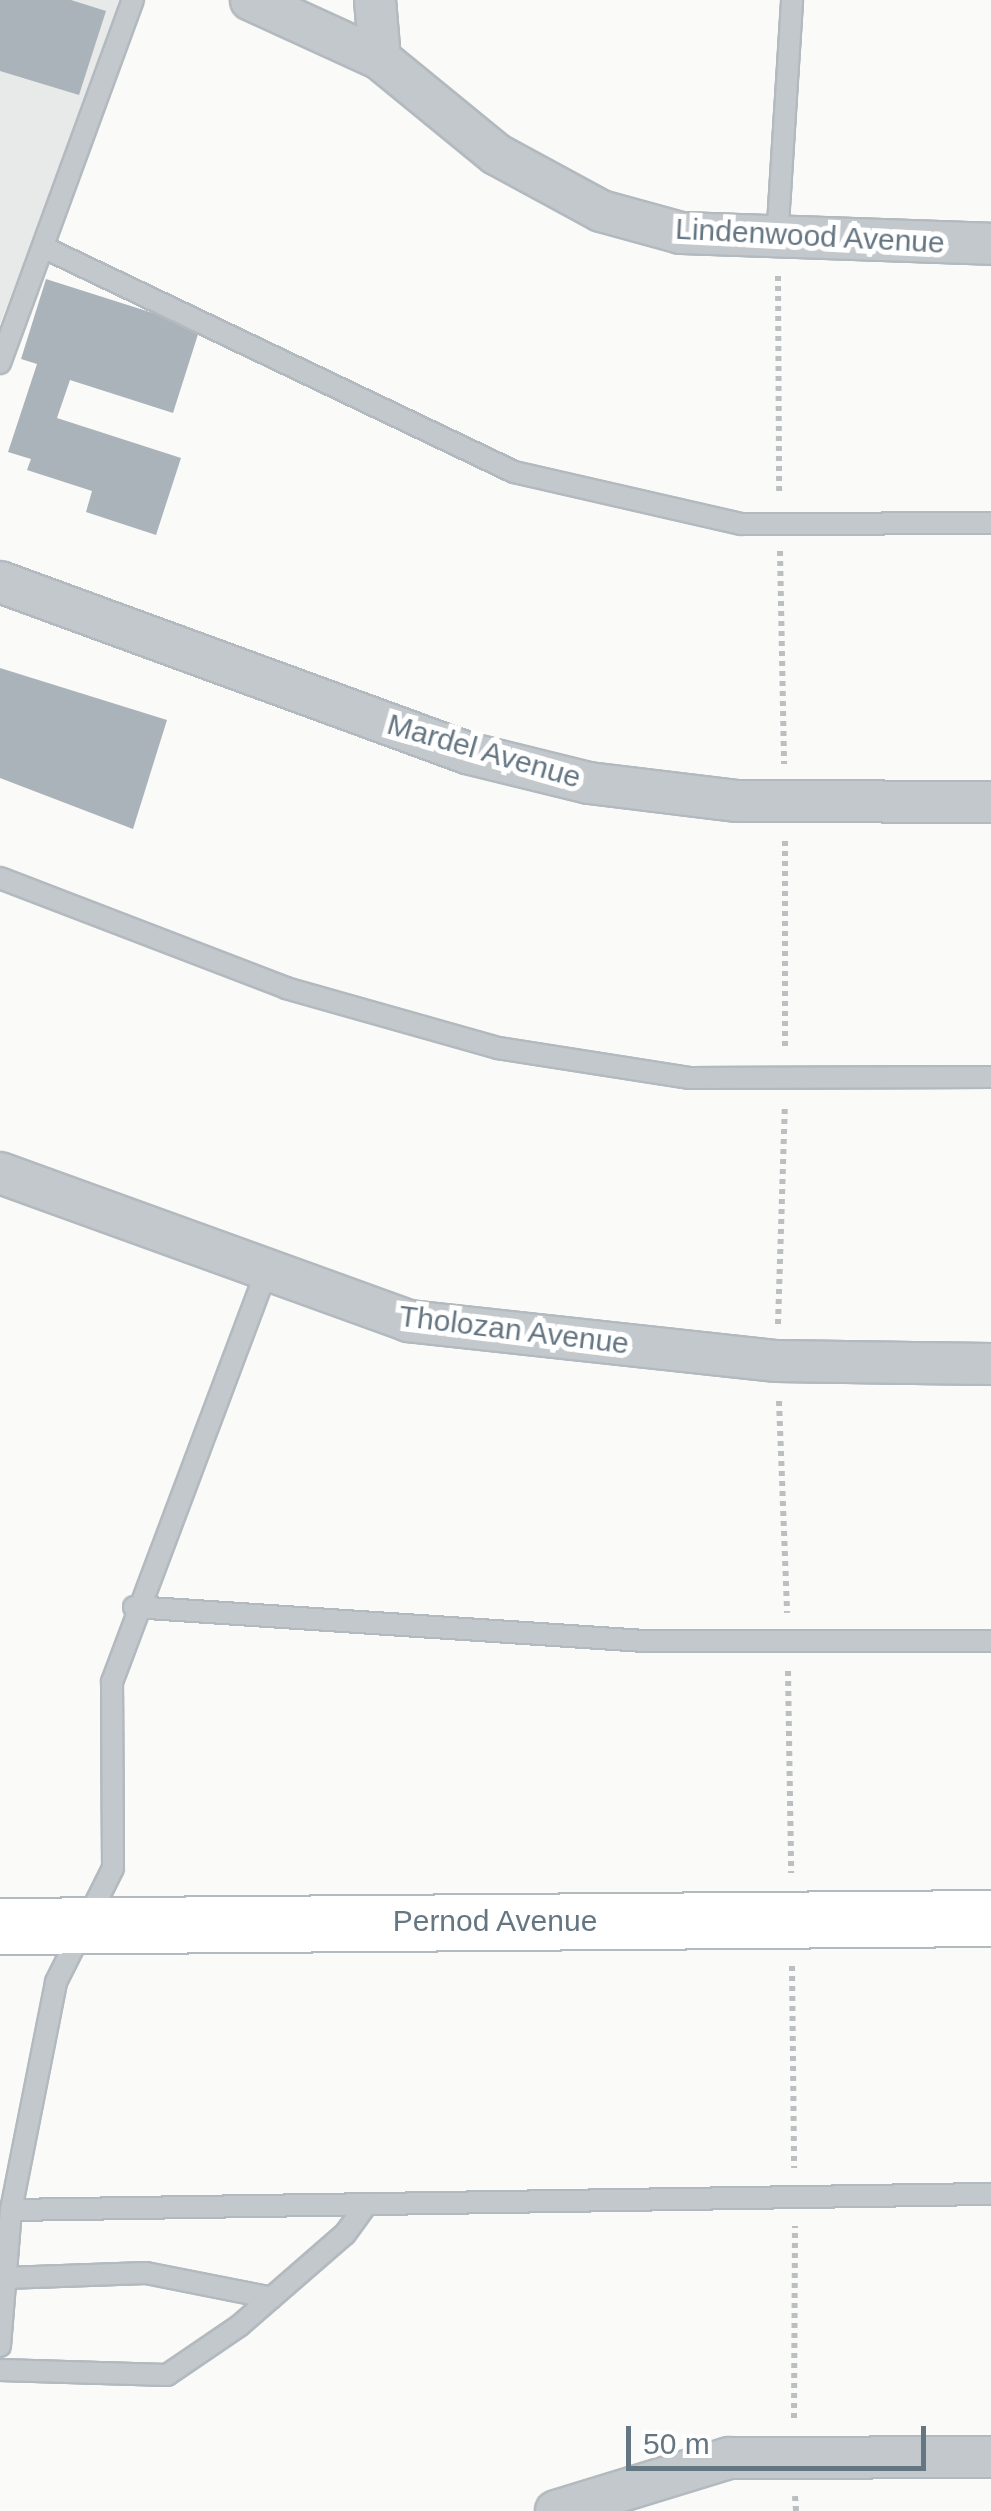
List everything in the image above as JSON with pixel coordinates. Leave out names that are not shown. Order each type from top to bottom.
[{"type":"street","name":"Lindenwood Avenue","points":[[251,0],[380,59],[496,154],[601,211],[682,233],[777,240],[991,244]]},
{"type":"street","points":[[375,0],[380,59]]},
{"type":"street","name":"Mardel Avenue","points":[[0,582],[467,753],[589,783],[738,801],[991,802]]},
{"type":"street","name":"Tholozan Avenue","points":[[0,1173],[265,1274],[408,1321],[777,1362],[991,1364]]},
{"type":"street","name":"Pernod Avenue","points":[[0,1926],[991,1918]]},
{"type":"street","points":[[556,2511],[604,2504],[729,2458],[991,2457]]},
{"type":"lane","points":[[0,362],[133,0]]},
{"type":"lane","points":[[777,240],[792,0]]},
{"type":"lane","points":[[45,248],[514,472],[741,524],[991,523]]},
{"type":"lane","points":[[0,878],[286,988],[498,1048],[690,1078],[991,1077]]},
{"type":"lane","points":[[0,2346],[10,2210],[56,1982],[113,1868],[112,1682],[134,1607],[265,1274]]},
{"type":"lane","points":[[134,1607],[644,1642],[991,1641]]},
{"type":"lane","points":[[10,2210],[991,2194]]},
{"type":"lane","points":[[0,2370],[166,2376],[272,2298],[366,2204]]},
{"type":"lane","points":[[5,2278],[146,2273],[272,2298]]},
{"type":"shaded area","points":[[0,0],[125,0],[0,324]]},
{"type":"building","points":[[0,0],[71,0],[106,11],[79,95],[0,71]]},
{"type":"building","points":[[46,279],[200,328],[173,413],[70,380],[57,418],[181,458],[156,535],[86,512],[92,491],[27,470],[31,459],[8,452],[37,364],[21,359]]},
{"type":"building","points":[[0,668],[167,720],[133,829],[0,778]]}]
